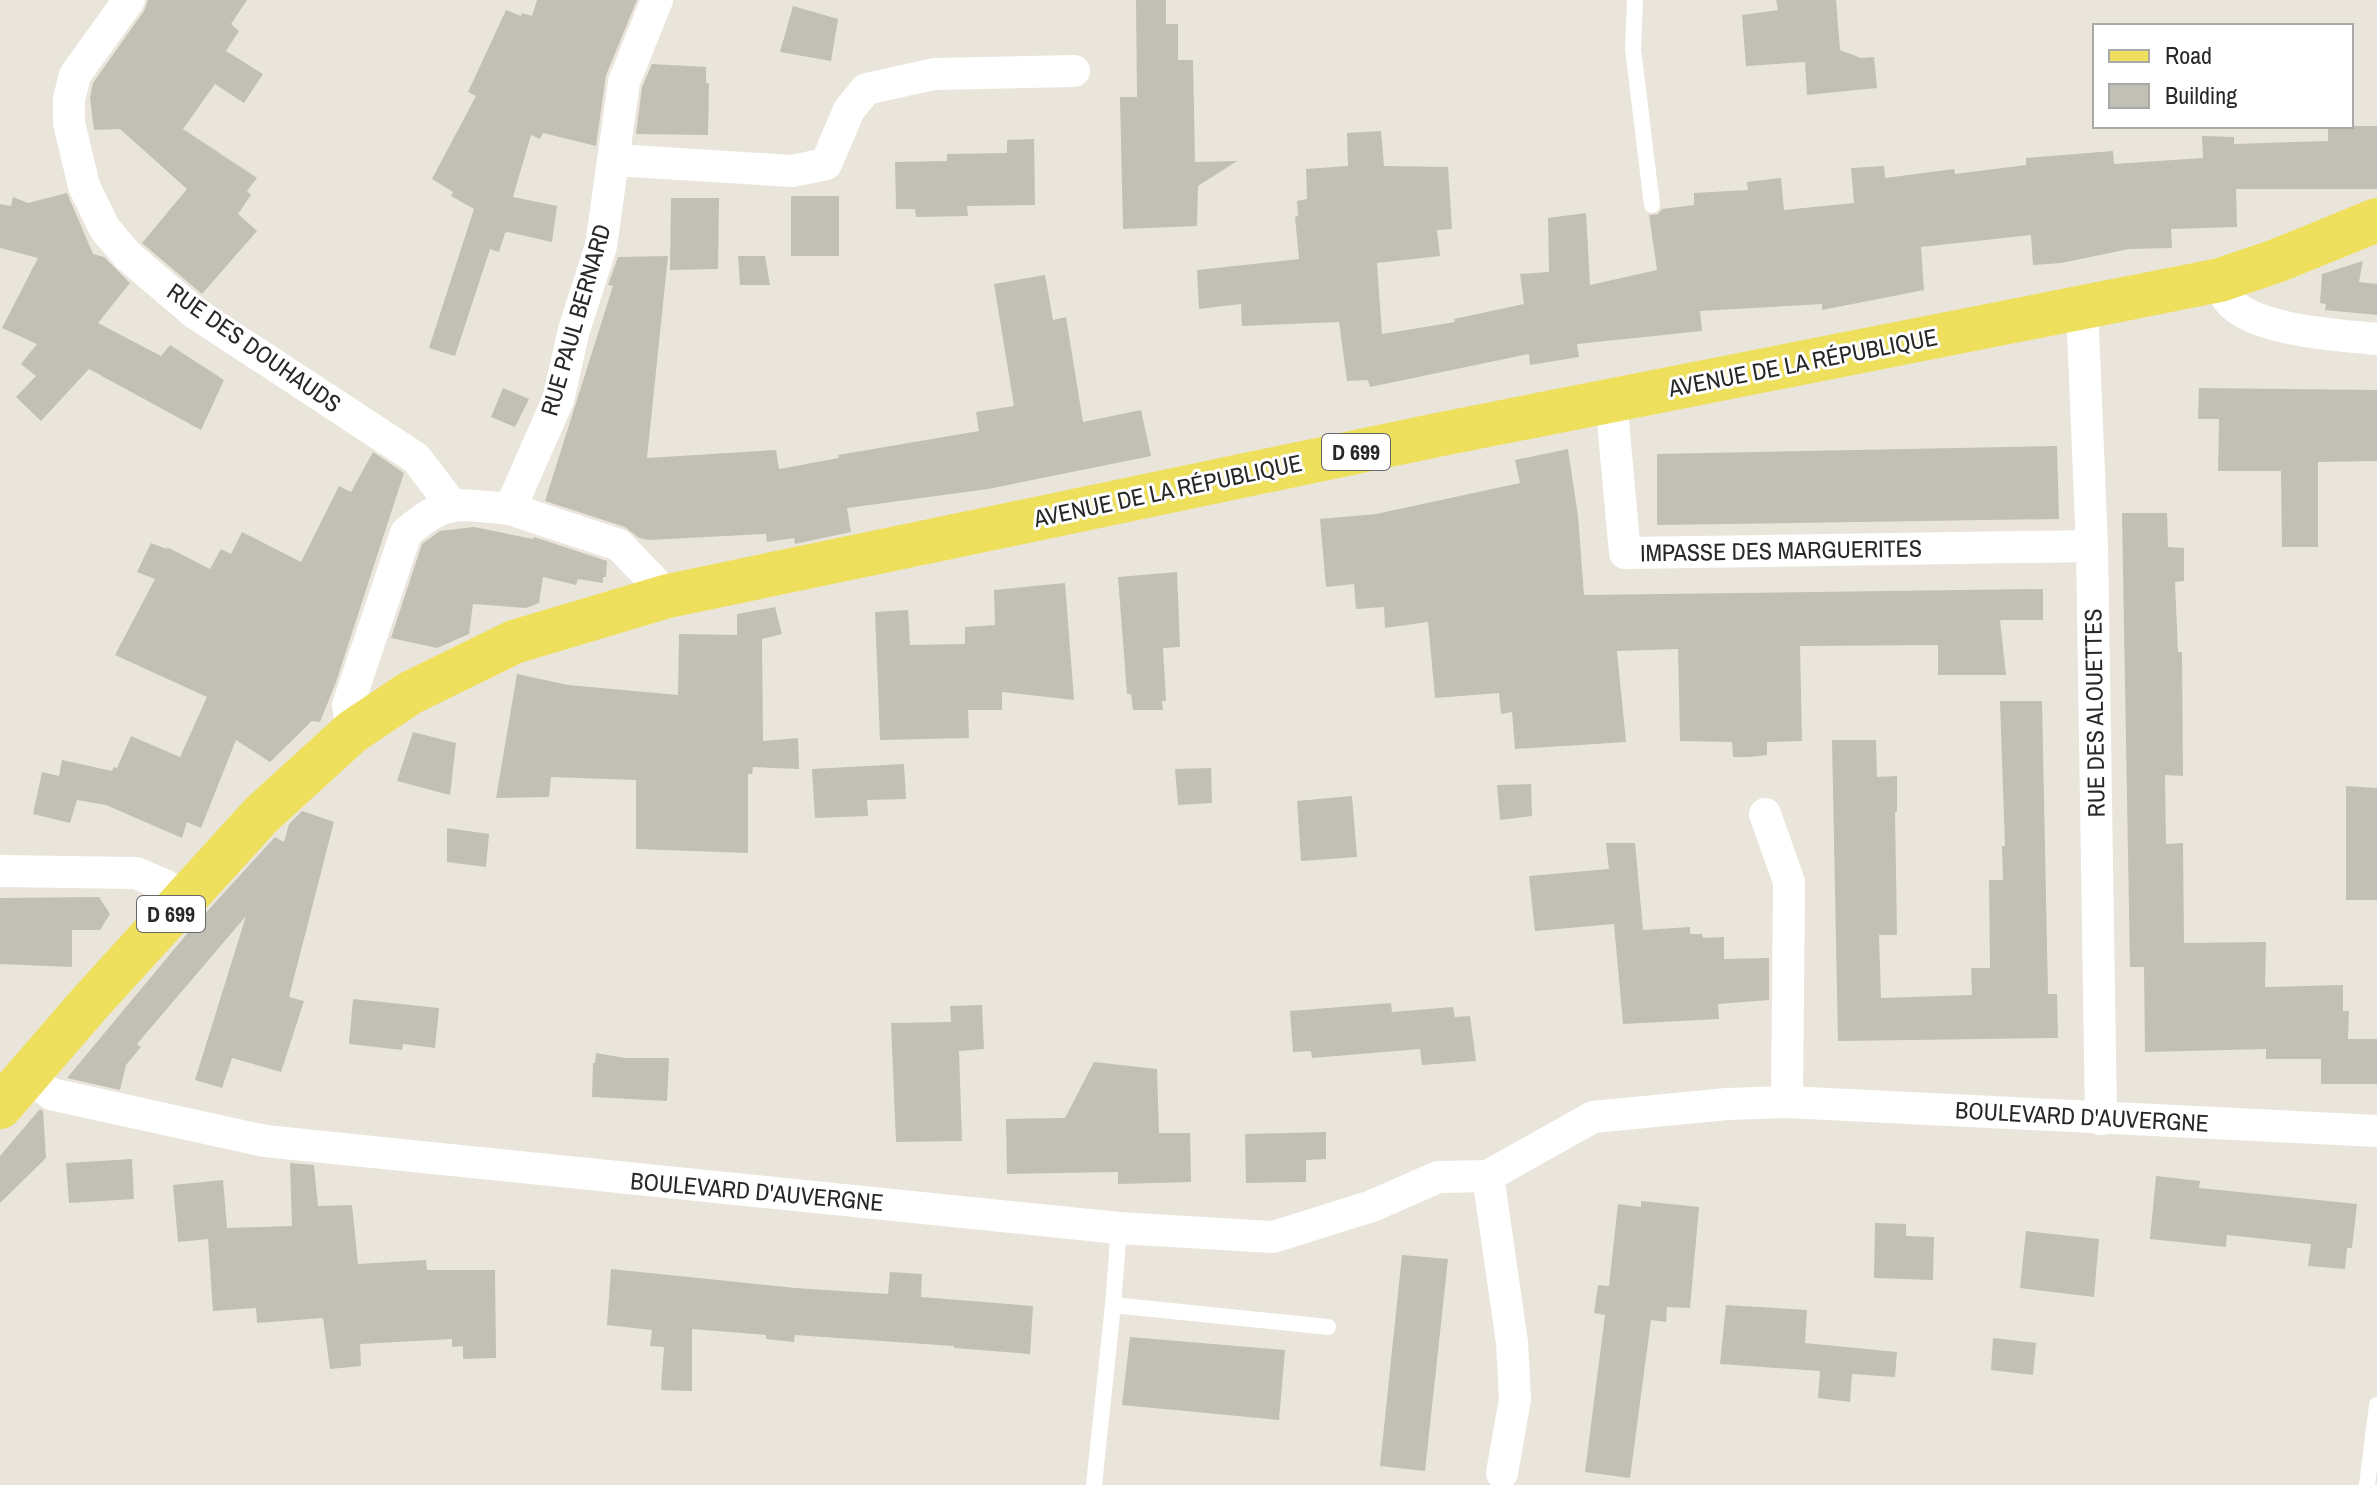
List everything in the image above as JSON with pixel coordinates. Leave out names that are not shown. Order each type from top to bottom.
[{"type":"main road","name":"AVENUE DE LA RÉPUBLIQUE","points":[[352,732],[410,693],[514,642],[668,596],[1611,400],[2220,280],[2377,220]]},
{"type":"main road","name":"D 699","points":[[14,1091],[261,815],[352,732]]},
{"type":"street","name":"RUE DES DOUHAUDS","points":[[129,0],[75,75],[69,99],[69,123],[84,186],[105,229],[128,256],[195,313],[416,458],[451,504]]},
{"type":"street","name":"RUE PAUL BERNARD","points":[[510,509],[558,400],[574,330],[601,246],[624,82],[657,0]]},
{"type":"street","points":[[615,160],[792,171],[826,164],[849,110],[866,89],[934,74],[1074,71]]},
{"type":"street","points":[[2220,280],[2227,298],[2240,311],[2289,329],[2377,339]]},
{"type":"street","name":"RUE DES ALOUETTES","points":[[2080,307],[2092,546],[2101,1119]]},
{"type":"street","name":"IMPASSE DES MARGUERITES","points":[[1611,400],[1625,553],[2092,546]]},
{"type":"street","points":[[352,732],[348,705],[406,533],[427,513],[451,504],[510,509],[619,545],[668,596]]},
{"type":"street","points":[[1765,814],[1789,882],[1787,1102]]},
{"type":"street","points":[[0,871],[136,873],[186,898]]},
{"type":"street","name":"BOULEVARD D'AUVERGNE","points":[[14,1091],[51,1094],[265,1141],[1119,1228],[1273,1237],[1372,1206],[1438,1177],[1488,1176],[1593,1117],[1727,1104],[1787,1102],[2377,1131]]},
{"type":"street","points":[[1488,1176],[1512,1342],[1515,1399],[1502,1473]]},
{"type":"lane","points":[[1635,0],[1633,49],[1652,205]]},
{"type":"lane","points":[[1094,1485],[1119,1228]]},
{"type":"lane","points":[[1113,1305],[1328,1327]]},
{"type":"lane","points":[[2367,1485],[2377,1405]]},
{"type":"building","points":[[148,0],[247,0],[231,24],[239,31],[226,51],[263,74],[244,103],[215,84],[183,129],[257,178],[247,191],[251,195],[238,214],[257,231],[202,294],[142,243],[187,189],[120,129],[94,130],[90,98],[93,83],[144,11]]},
{"type":"building","points":[[537,0],[637,0],[606,75],[596,146],[543,133],[540,139],[531,135],[513,197],[557,206],[552,242],[508,232],[499,252],[490,249],[455,356],[429,348],[474,209],[451,196],[453,192],[432,179],[476,96],[468,92],[506,10],[521,16],[522,13],[532,16]]},
{"type":"building","points":[[1136,0],[1166,0],[1166,24],[1178,24],[1178,60],[1193,60],[1195,162],[1237,161],[1198,186],[1197,226],[1123,229],[1120,97],[1137,97]]},
{"type":"building","points":[[1776,0],[1836,0],[1840,50],[1861,58],[1874,57],[1877,88],[1807,95],[1805,62],[1746,66],[1742,15],[1778,10]]},
{"type":"building","points":[[793,6],[838,19],[831,61],[780,52]]},
{"type":"building","points":[[652,64],[706,67],[706,83],[709,83],[708,135],[636,134],[642,87]]},
{"type":"building","points":[[2377,126],[2377,189],[2236,189],[2237,227],[2171,229],[2172,248],[2129,249],[2061,263],[2033,265],[2031,235],[1921,247],[1924,290],[1822,310],[1822,304],[1700,311],[1702,331],[1577,344],[1579,357],[1530,365],[1529,354],[1370,387],[1368,380],[1347,381],[1339,322],[1242,326],[1241,304],[1199,309],[1197,270],[1299,259],[1295,217],[1298,216],[1297,201],[1307,199],[1306,169],[1348,166],[1347,133],[1381,131],[1384,166],[1448,167],[1452,229],[1437,230],[1440,256],[1377,263],[1382,334],[1455,322],[1454,319],[1524,304],[1520,274],[1549,272],[1548,218],[1586,213],[1590,285],[1657,270],[1649,215],[1658,214],[1662,209],[1694,205],[1694,193],[1748,190],[1747,182],[1781,178],[1784,210],[1854,203],[1851,168],[1884,166],[1885,178],[1954,169],[1955,174],[2026,165],[2026,158],[2113,151],[2114,164],[2203,158],[2202,136],[2234,137],[2234,144],[2328,141],[2328,128]]},
{"type":"building","points":[[1034,139],[1035,205],[967,206],[968,216],[916,217],[915,209],[896,209],[895,162],[947,161],[947,154],[1007,153],[1007,140]]},
{"type":"building","points":[[67,193],[93,254],[104,257],[130,283],[98,323],[161,356],[170,345],[224,380],[201,430],[89,369],[41,421],[16,397],[36,376],[21,364],[37,344],[2,328],[38,258],[0,248],[0,204],[11,206],[13,197],[28,203]]},
{"type":"building","points":[[791,196],[839,196],[839,256],[791,256]]},
{"type":"building","points":[[671,198],[719,198],[718,269],[670,270]]},
{"type":"building","points":[[668,256],[647,458],[776,450],[779,469],[839,458],[838,455],[979,431],[976,412],[1014,406],[994,284],[1045,275],[1053,320],[1066,317],[1083,422],[1141,410],[1151,456],[988,489],[847,508],[851,532],[795,544],[794,538],[767,542],[766,534],[649,540],[639,538],[625,527],[545,501],[613,286],[608,285],[618,257]]},
{"type":"building","points":[[738,256],[765,256],[770,285],[740,285]]},
{"type":"building","points":[[2363,261],[2359,282],[2377,284],[2377,315],[2325,310],[2326,304],[2320,303],[2322,274]]},
{"type":"building","points":[[503,388],[529,399],[515,427],[491,417]]},
{"type":"building","points":[[2199,388],[2377,390],[2377,461],[2318,462],[2318,547],[2282,547],[2281,471],[2218,471],[2219,419],[2198,419]]},
{"type":"building","points":[[2057,446],[2059,519],[1657,525],[1657,454]]},
{"type":"building","points":[[1568,449],[1578,516],[1584,595],[2043,589],[2043,620],[2000,620],[2006,675],[1938,675],[1938,645],[1800,646],[1802,741],[1767,742],[1767,755],[1749,757],[1733,757],[1732,742],[1680,741],[1678,649],[1617,651],[1626,742],[1515,749],[1512,712],[1501,714],[1499,693],[1435,698],[1428,622],[1385,628],[1384,607],[1356,609],[1354,584],[1326,587],[1320,519],[1376,514],[1520,483],[1515,460]]},
{"type":"building","points":[[373,452],[404,473],[320,722],[312,721],[270,762],[236,740],[201,828],[187,822],[182,838],[106,805],[77,800],[70,823],[33,814],[42,772],[59,776],[62,760],[112,771],[114,767],[117,768],[131,736],[180,757],[207,697],[115,655],[155,579],[137,572],[151,543],[167,547],[210,569],[221,549],[231,554],[242,532],[301,562],[339,486],[351,492]]},
{"type":"building","points":[[2122,513],[2167,513],[2168,547],[2184,548],[2184,581],[2175,582],[2178,652],[2182,652],[2183,776],[2165,775],[2166,844],[2183,843],[2184,943],[2266,942],[2265,987],[2343,985],[2343,1011],[2349,1011],[2348,1039],[2377,1039],[2377,1084],[2321,1084],[2321,1059],[2266,1059],[2266,1049],[2145,1052],[2144,967],[2130,967]]},
{"type":"building","points":[[474,527],[534,537],[607,561],[606,577],[603,577],[603,583],[578,579],[576,585],[543,577],[539,603],[526,608],[473,604],[469,634],[437,648],[391,638],[422,544],[440,531]]},
{"type":"building","points":[[1177,572],[1180,647],[1163,648],[1166,701],[1162,701],[1163,710],[1133,710],[1131,694],[1127,694],[1118,577]]},
{"type":"building","points":[[1065,583],[1074,700],[1002,692],[1002,710],[968,710],[969,738],[880,740],[875,612],[908,610],[910,645],[965,644],[965,627],[995,625],[994,590]]},
{"type":"building","points":[[775,607],[782,634],[762,639],[763,741],[798,738],[799,769],[753,767],[752,774],[748,774],[748,853],[636,849],[636,780],[551,777],[549,797],[496,798],[517,674],[568,685],[678,695],[679,634],[737,635],[737,614]]},
{"type":"building","points":[[2000,701],[2042,701],[2048,994],[2057,994],[2058,1038],[1838,1041],[1832,740],[1876,740],[1877,777],[1897,776],[1897,935],[1879,935],[1881,998],[1972,995],[1971,968],[1990,968],[1989,880],[2003,880],[2002,846],[2005,846]]},
{"type":"building","points":[[413,732],[456,743],[450,795],[397,781]]},
{"type":"building","points":[[904,764],[906,799],[867,800],[868,816],[815,818],[812,769]]},
{"type":"building","points":[[1211,768],[1212,803],[1178,805],[1175,769]]},
{"type":"building","points":[[1531,784],[1532,816],[1500,820],[1497,785]]},
{"type":"building","points":[[2346,786],[2377,788],[2377,900],[2346,900]]},
{"type":"building","points":[[1352,796],[1357,857],[1301,861],[1297,801]]},
{"type":"building","points":[[302,811],[334,822],[289,997],[304,1001],[281,1072],[232,1058],[222,1088],[195,1080],[246,916],[137,1044],[141,1047],[126,1065],[120,1090],[67,1078],[191,929],[275,837],[284,842],[289,824]]},
{"type":"building","points":[[447,828],[489,834],[486,867],[447,862]]},
{"type":"building","points":[[1606,843],[1635,843],[1643,930],[1690,927],[1690,934],[1702,934],[1703,938],[1724,937],[1724,959],[1769,958],[1769,1000],[1718,1004],[1719,1019],[1623,1024],[1614,924],[1535,931],[1529,876],[1609,869]]},
{"type":"building","points":[[99,897],[110,914],[100,930],[72,930],[72,967],[0,964],[0,898]]},
{"type":"building","points":[[353,999],[439,1008],[435,1048],[403,1044],[402,1050],[349,1044]]},
{"type":"building","points":[[1391,1003],[1392,1012],[1453,1007],[1455,1017],[1470,1016],[1476,1061],[1422,1065],[1420,1049],[1312,1058],[1311,1051],[1293,1052],[1290,1011]]},
{"type":"building","points":[[982,1005],[984,1049],[959,1051],[962,1141],[896,1142],[891,1023],[951,1022],[950,1006]]},
{"type":"building","points":[[596,1053],[625,1058],[669,1058],[667,1101],[592,1097]]},
{"type":"building","points":[[1094,1062],[1157,1069],[1159,1133],[1190,1133],[1191,1182],[1118,1184],[1118,1172],[1007,1174],[1006,1119],[1065,1118]]},
{"type":"building","points":[[40,1109],[43,1111],[46,1158],[0,1203],[0,1156]]},
{"type":"building","points":[[1326,1132],[1326,1159],[1306,1160],[1306,1182],[1246,1183],[1245,1134]]},
{"type":"building","points":[[132,1159],[134,1199],[69,1203],[66,1163]]},
{"type":"building","points":[[290,1163],[314,1165],[318,1206],[352,1205],[358,1264],[426,1260],[427,1270],[495,1270],[496,1358],[463,1359],[463,1346],[452,1347],[452,1339],[360,1344],[361,1366],[330,1369],[323,1318],[257,1323],[256,1308],[213,1311],[208,1239],[178,1242],[173,1185],[223,1180],[227,1228],[292,1226]]},
{"type":"building","points":[[2156,1176],[2200,1181],[2199,1188],[2357,1204],[2352,1248],[2347,1248],[2345,1269],[2308,1266],[2311,1244],[2227,1235],[2226,1247],[2150,1239]]},
{"type":"building","points":[[1641,1201],[1699,1207],[1690,1308],[1667,1307],[1666,1322],[1651,1320],[1630,1478],[1585,1472],[1605,1315],[1594,1313],[1598,1285],[1609,1286],[1618,1204],[1641,1207]]},
{"type":"building","points":[[1875,1223],[1906,1224],[1906,1236],[1934,1237],[1933,1280],[1874,1278]]},
{"type":"building","points":[[2026,1231],[2099,1239],[2094,1297],[2020,1288]]},
{"type":"building","points":[[1402,1255],[1448,1259],[1425,1471],[1380,1466]]},
{"type":"building","points":[[611,1269],[888,1294],[890,1272],[922,1274],[921,1297],[1033,1306],[1030,1354],[795,1335],[794,1342],[766,1339],[766,1335],[692,1329],[692,1391],[661,1390],[664,1347],[650,1346],[652,1330],[607,1325]]},
{"type":"building","points":[[1726,1305],[1807,1310],[1805,1343],[1897,1352],[1895,1377],[1852,1374],[1850,1402],[1818,1398],[1820,1371],[1720,1364]]},
{"type":"building","points":[[1130,1337],[1285,1350],[1279,1420],[1122,1405]]},
{"type":"building","points":[[1993,1338],[2036,1343],[2033,1375],[1991,1370]]}]
